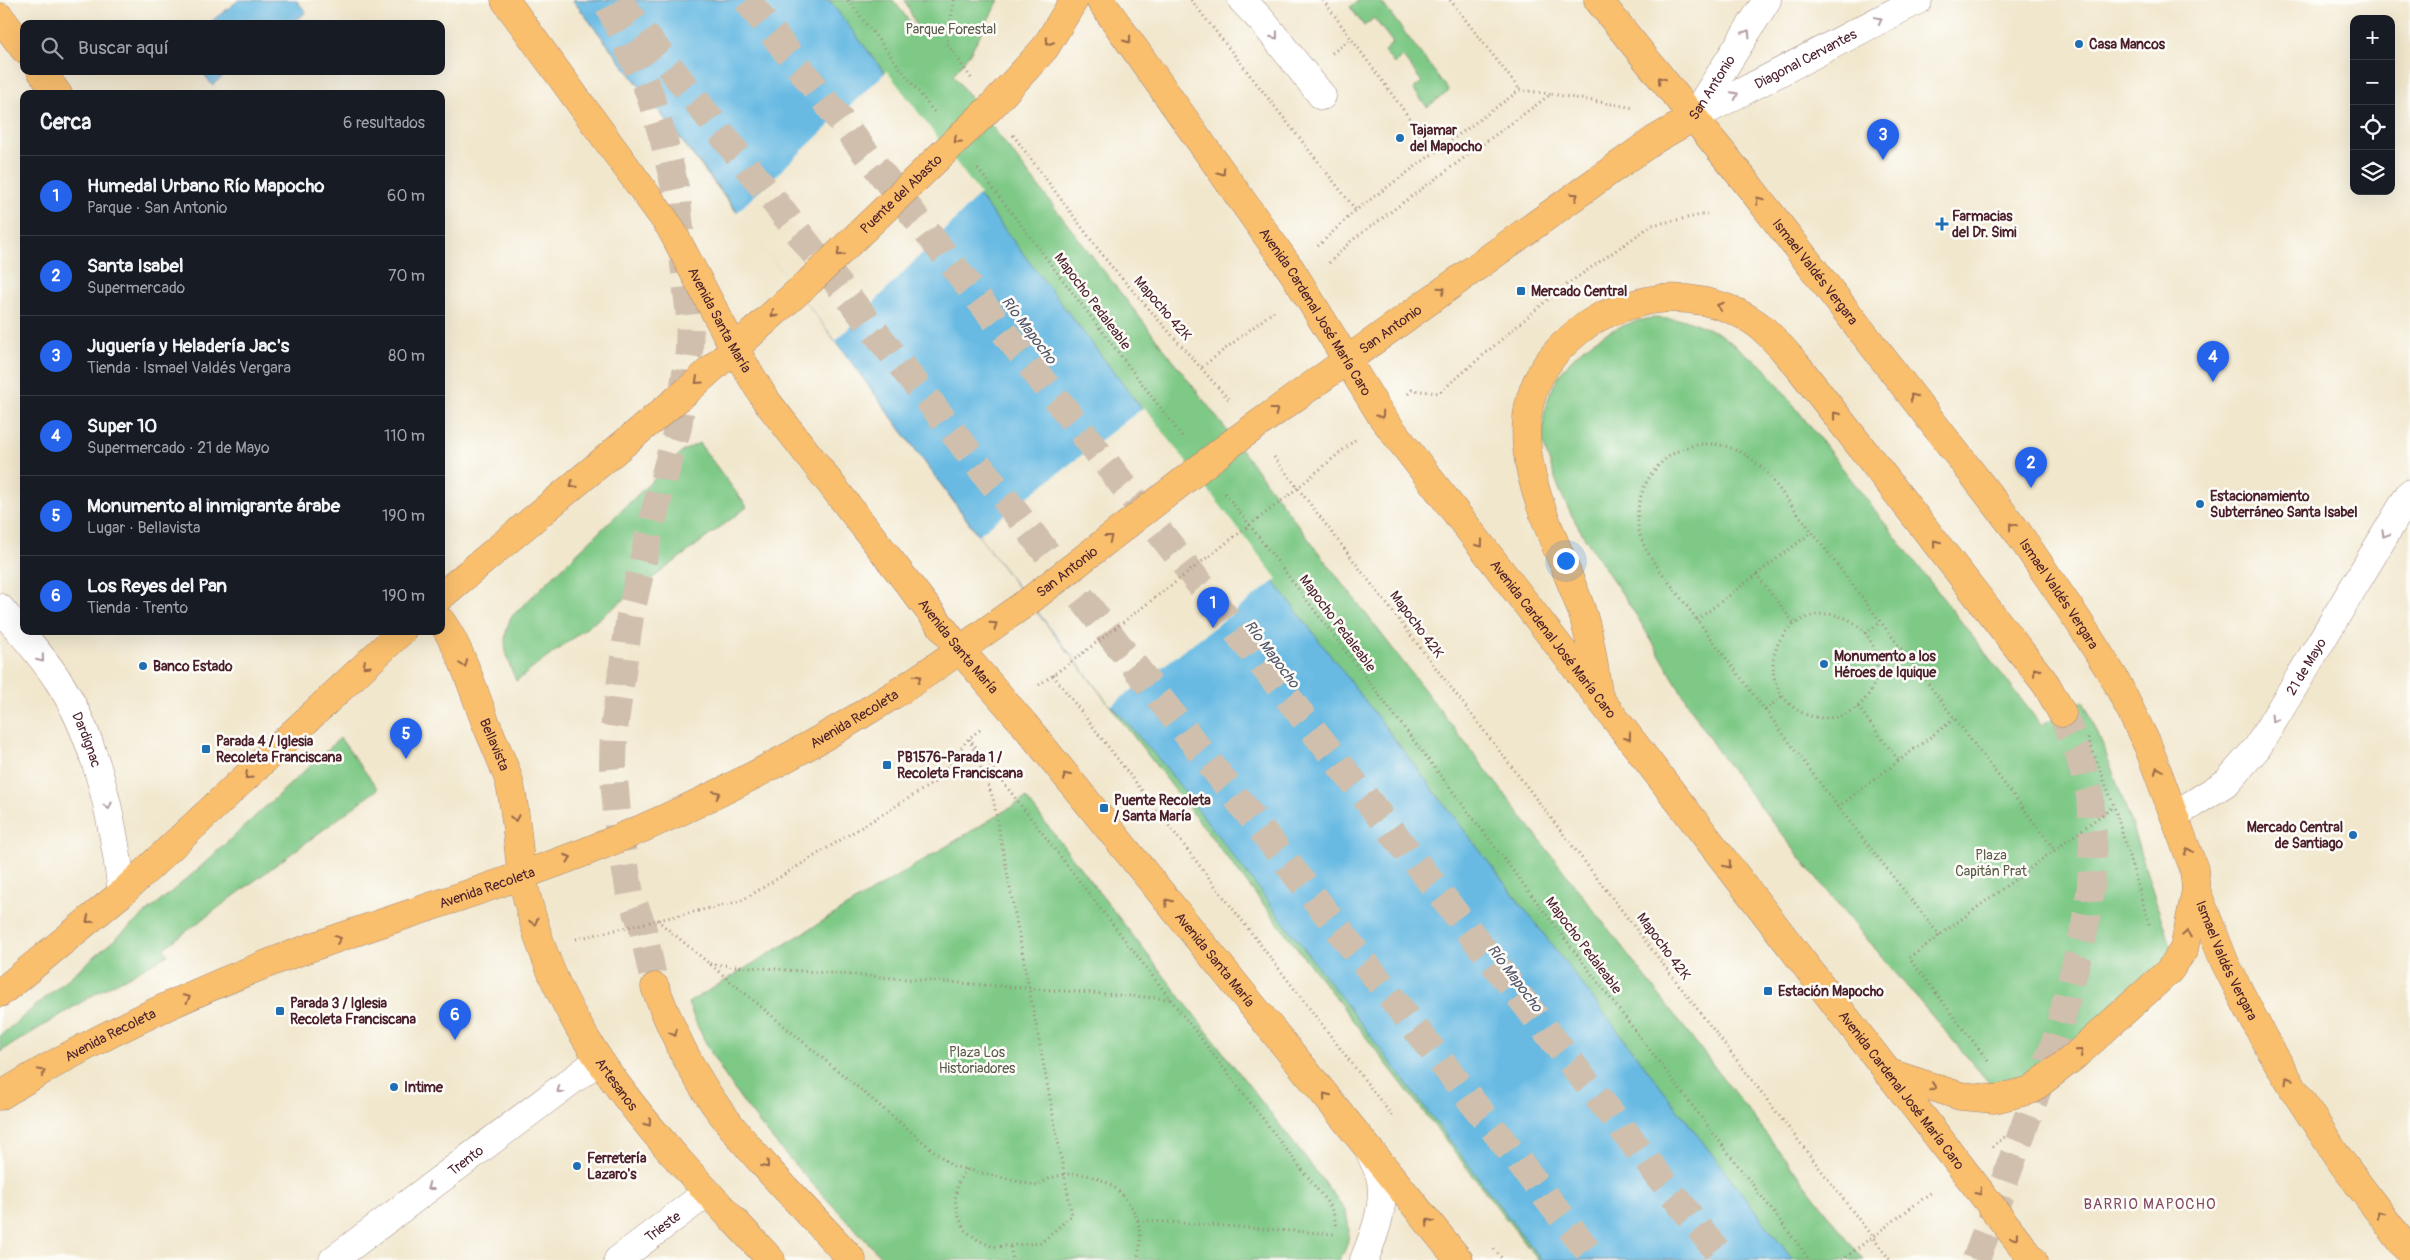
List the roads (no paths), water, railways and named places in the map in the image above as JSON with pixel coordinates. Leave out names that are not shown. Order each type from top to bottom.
[{"type":"main road","name":"Avenida Santa María","points":[[505,0],[670,227],[734,348],[765,400],[959,649],[1010,708],[1459,1260]]},
{"type":"main road","name":"Puente del Abasto","points":[[734,348],[810,282],[992,106],[1045,48],[1074,0]]},
{"type":"main road","name":"Avenida Cardenal José María Caro","points":[[1100,0],[1298,279],[1382,417],[1961,1170],[2033,1260]]},
{"type":"main road","name":"Ismael Valdés Vergara","points":[[1598,0],[1755,194],[2021,538],[2079,622],[2115,679],[2148,746],[2194,869],[2196,890],[2225,963],[2264,1039],[2293,1088],[2340,1160],[2410,1253]]},
{"type":"main road","points":[[0,17],[20,43]]},
{"type":"main road","points":[[44,75],[55,90]]},
{"type":"main road","name":"San Antonio","points":[[959,649],[1030,601],[1244,434],[1346,359],[1639,150],[1692,118]]},
{"type":"main road","points":[[1599,698],[1592,654],[1582,611],[1539,502],[1529,469],[1526,427],[1531,398],[1541,372],[1556,353],[1593,319],[1611,310],[1650,300],[1699,299],[1727,308],[1762,328],[1797,365],[2046,684],[2062,713]]},
{"type":"main road","points":[[445,593],[687,391],[734,348]]},
{"type":"main road","name":"Bellavista","points":[[445,628],[459,652],[508,781],[518,832],[522,875]]},
{"type":"main road","points":[[0,993],[122,894],[398,635]]},
{"type":"main road","name":"Avenida Recoleta","points":[[0,1096],[86,1048],[213,986],[291,955],[599,847],[748,779],[820,740],[890,698],[959,649]]},
{"type":"main road","name":"Artesanos","points":[[522,875],[550,972],[572,1017],[599,1060],[653,1129],[771,1260]]},
{"type":"main road","points":[[1887,1072],[1960,1096],[1995,1099],[2031,1090],[2075,1056],[2169,971],[2184,949],[2196,890]]},
{"type":"main road","points":[[655,988],[672,1031],[694,1072],[724,1118],[852,1260]]},
{"type":"street","points":[[1242,0],[1263,22],[1322,96]]},
{"type":"street","name":"San Antonio","points":[[1692,118],[1766,0]]},
{"type":"street","name":"Diagonal Cervantes","points":[[1692,118],[1918,0]]},
{"type":"street","name":"21 de Mayo","points":[[2175,815],[2227,782],[2256,748],[2410,493]]},
{"type":"street","name":"Dardignac","points":[[0,608],[20,633]]},
{"type":"street","name":"Dardignac","points":[[22,635],[58,680],[79,721],[96,765],[108,807],[117,850],[122,894]]},
{"type":"street","name":"Trento","points":[[333,1260],[599,1060]]},
{"type":"street","points":[[1364,1260],[1375,1232],[1381,1206],[1382,1179],[1367,1146]]},
{"type":"street","name":"Trieste","points":[[618,1260],[708,1192]]},
{"type":"water","points":[[239,0],[296,0],[306,12],[296,20],[213,20]]},
{"type":"water","name":"Río Mapocho","points":[[573,0],[829,0],[1793,1260],[1541,1260],[1164,765],[1120,715],[1036,611],[805,300]]},
{"type":"water","points":[[205,75],[225,75],[212,85]]},
{"type":"tunnel","points":[[618,0],[1595,1260]]},
{"type":"tunnel","points":[[747,0],[1724,1260]]},
{"type":"tunnel","points":[[609,6],[649,92],[664,141],[676,192],[690,317],[689,351],[678,427],[652,522],[630,616],[614,729],[613,765],[618,826],[630,894],[642,925],[655,987]]},
{"type":"tunnel","points":[[1976,1260],[2057,1036],[2084,932],[2091,886],[2093,839],[2090,795],[2078,751],[2062,713]]},
{"type":"place","name":"Casa Mancos","points":[[2079,44]]},
{"type":"place","name":"Tajamar del Mapocho","points":[[1400,138]]},
{"type":"place","name":"Juguería y Heladería Jac's","points":[[1883,160]]},
{"type":"place","name":"Farmacias del Dr. Simi","points":[[1942,224]]},
{"type":"place","name":"Mercado Central","points":[[1521,291]]},
{"type":"place","name":"Super 10","points":[[2213,382]]},
{"type":"place","name":"Santa Isabel","points":[[2031,488]]},
{"type":"place","name":"Estacionamiento Subterráneo Santa Isabel","points":[[2200,504]]},
{"type":"place","name":"Humedal Urbano Río Mapocho","points":[[1213,628]]},
{"type":"place","name":"Monumento a los Héroes de Iquique","points":[[1824,664]]},
{"type":"place","name":"Banco Estado","points":[[143,666]]},
{"type":"place","name":"Parada 4 / Iglesia Recoleta Franciscana","points":[[206,749]]},
{"type":"place","name":"Monumento al inmigrante árabe","points":[[406,759]]},
{"type":"place","name":"PB1576-Parada 1 / Recoleta Franciscana","points":[[887,765]]},
{"type":"place","name":"Puente Recoleta / Santa María","points":[[1104,808]]},
{"type":"place","name":"Mercado Central de Santiago","points":[[2353,835]]},
{"type":"place","name":"Estación Mapocho","points":[[1768,991]]},
{"type":"place","name":"Parada 3 / Iglesia Recoleta Franciscana","points":[[280,1011]]},
{"type":"place","name":"Los Reyes del Pan","points":[[455,1040]]},
{"type":"place","name":"Intime","points":[[394,1087]]},
{"type":"place","name":"Ferretería Lazaro's","points":[[577,1166]]},
{"type":"district","name":"BARRIO MAPOCHO","points":[[2150,1204]]},
{"type":"park label","name":"Parque Forestal","points":[[951,29]]},
{"type":"park label","name":"Plaza Capitán Prat","points":[[1991,864]]},
{"type":"park label","name":"Plaza Los Historiadores","points":[[977,1060]]}]
